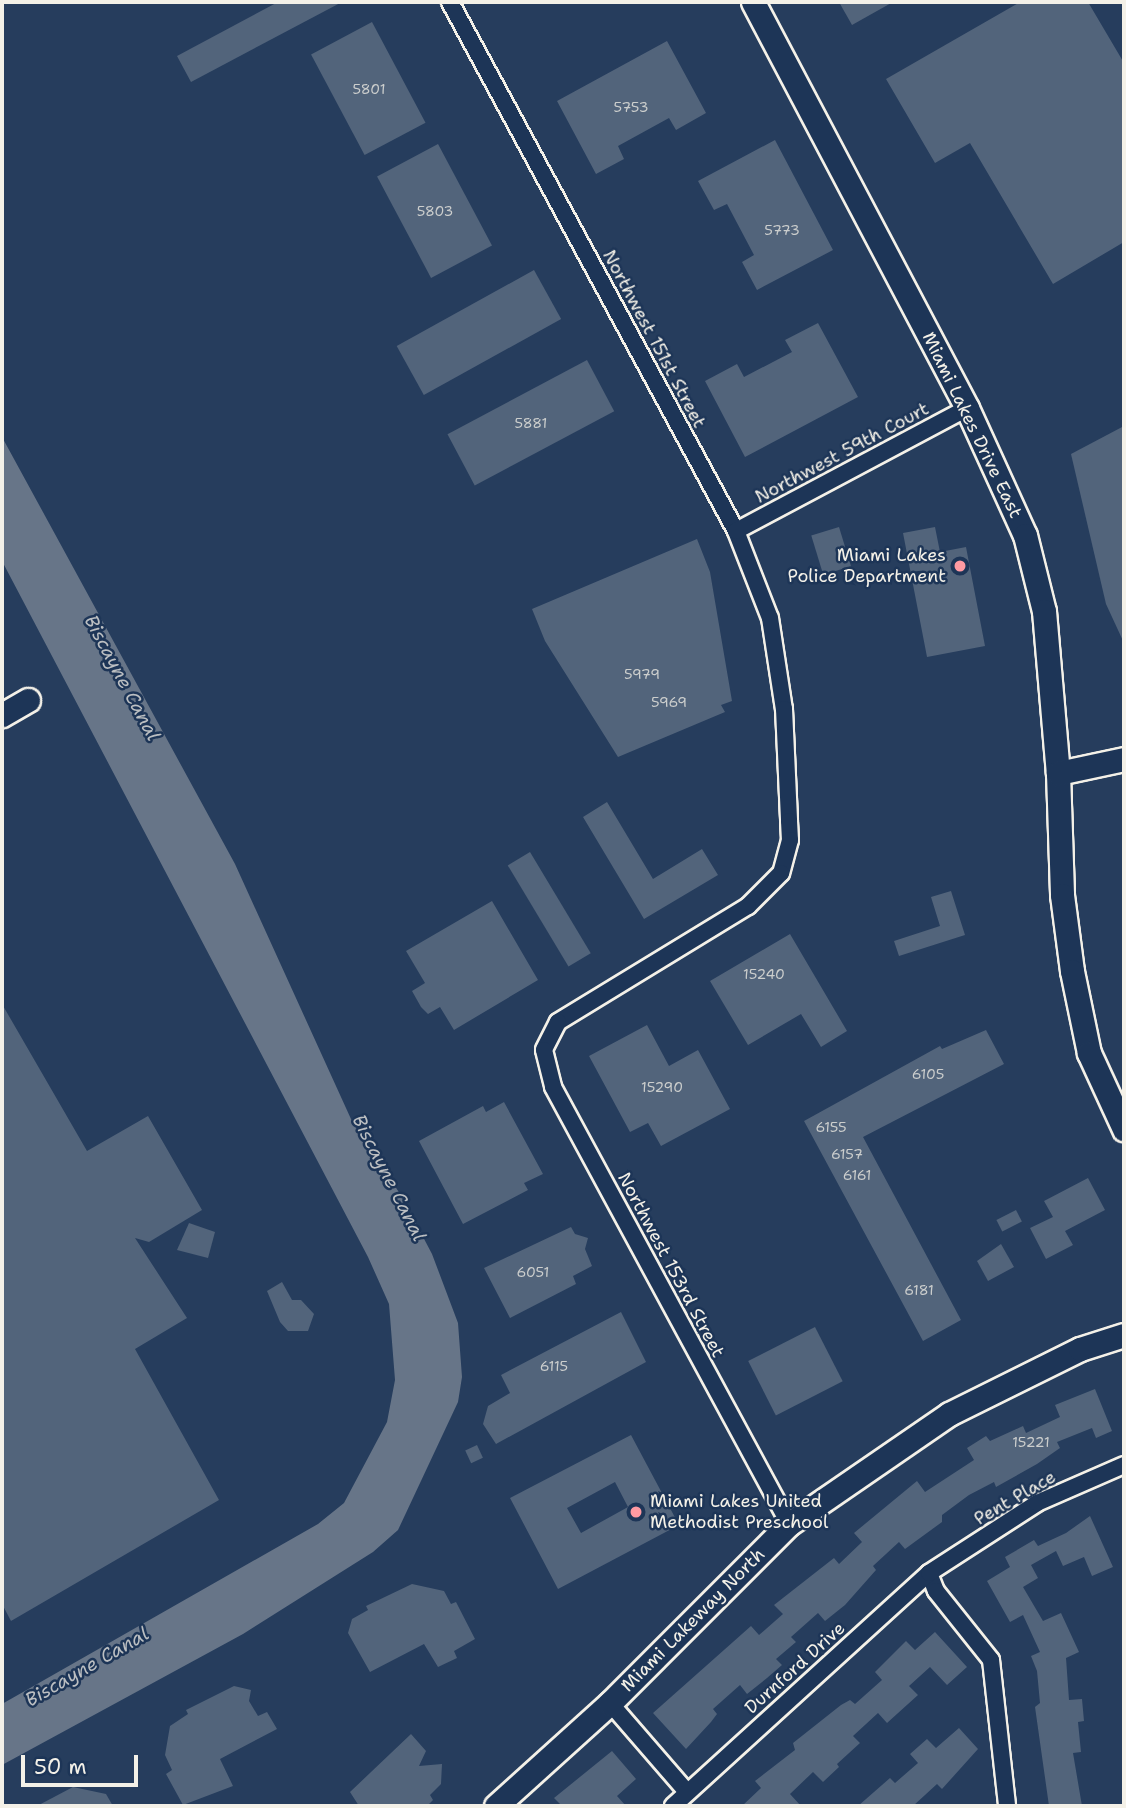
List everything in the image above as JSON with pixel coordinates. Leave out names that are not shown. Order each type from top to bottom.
[{"type":"main road","name":"Miami Lakes Drive East","points":[[753,2],[967,408],[1025,536],[1044,611],[1058,773],[1062,895],[1072,971],[1089,1053],[1124,1129]]},
{"type":"main road","points":[[2,715],[28,700]]},
{"type":"main road","points":[[1058,773],[1124,759]]},
{"type":"main road","name":"Miami Lakeway North","points":[[496,1806],[610,1703],[789,1524],[949,1414],[1080,1349],[1124,1335]]},
{"type":"street","name":"Northwest 151st Street","points":[[450,2],[736,531],[770,618],[784,709],[790,840],[781,873],[748,906],[558,1022]]},
{"type":"street","name":"Northwest 59th Court","points":[[736,531],[967,408]]},
{"type":"street","name":"Northwest 153rd Street","points":[[558,1022],[544,1050],[553,1087],[789,1524]]},
{"type":"street","name":"Pent Place","points":[[929,1573],[1037,1503],[1124,1465]]},
{"type":"street","name":"Durnford Drive","points":[[673,1806],[929,1573]]},
{"type":"street","points":[[929,1573],[936,1591],[991,1660],[1002,1805]]},
{"type":"street","points":[[610,1703],[687,1791]]},
{"type":"water","name":"Biscayne Canal","points":[[2,437],[235,864],[351,1119],[402,1197],[432,1254],[458,1323],[462,1377],[458,1402],[398,1530],[373,1552],[243,1634],[2,1765],[2,1704],[318,1524],[344,1503],[387,1422],[395,1380],[389,1304],[368,1257],[2,561]]},
{"type":"building","points":[[278,2],[342,2],[191,82],[177,56]]},
{"type":"building","points":[[839,2],[893,2],[852,25]]},
{"type":"building","points":[[1020,2],[1088,2],[1124,63],[1124,242],[1053,284],[970,143],[935,163],[886,79]]},
{"type":"building","points":[[372,22],[426,123],[365,155],[311,54]]},
{"type":"building","points":[[667,41],[706,113],[676,130],[669,118],[618,146],[624,159],[596,174],[557,101]]},
{"type":"building","points":[[775,140],[833,250],[757,290],[742,262],[754,255],[727,204],[714,210],[698,181]]},
{"type":"building","points":[[438,144],[492,246],[431,278],[377,176]]},
{"type":"building","points":[[534,270],[561,319],[424,395],[397,346]]},
{"type":"building","points":[[818,323],[858,397],[745,457],[705,381],[737,364],[744,377],[792,352],[785,340]]},
{"type":"building","points":[[587,360],[614,411],[475,485],[447,434]]},
{"type":"building","points":[[1124,426],[1124,643],[1106,604],[1071,454]]},
{"type":"building","points":[[839,527],[851,566],[823,575],[811,535]]},
{"type":"building","points":[[935,527],[940,552],[966,547],[985,646],[927,657],[903,533]]},
{"type":"building","points":[[697,539],[710,572],[732,701],[721,705],[725,712],[618,757],[545,641],[532,609]]},
{"type":"building","points":[[607,802],[653,879],[702,849],[718,875],[644,919],[583,817]]},
{"type":"building","points":[[530,852],[591,953],[568,967],[508,865]]},
{"type":"building","points":[[951,891],[965,935],[899,956],[894,941],[940,926],[931,897]]},
{"type":"building","points":[[492,901],[538,980],[454,1030],[440,1007],[428,1014],[421,1007],[412,991],[425,983],[406,951]]},
{"type":"building","points":[[790,934],[847,1031],[821,1047],[801,1014],[748,1045],[710,981]]},
{"type":"building","points":[[2,1004],[87,1151],[148,1116],[202,1210],[149,1242],[135,1238],[187,1318],[135,1349],[219,1500],[11,1621],[2,1604]]},
{"type":"building","points":[[647,1025],[669,1066],[698,1050],[730,1109],[661,1146],[648,1123],[630,1132],[589,1056]]},
{"type":"building","points":[[986,1030],[1004,1064],[863,1137],[961,1320],[923,1341],[804,1121],[940,1046],[942,1049]]},
{"type":"building","points":[[504,1102],[543,1174],[524,1183],[528,1190],[463,1224],[419,1141],[483,1106],[486,1112]]},
{"type":"building","points":[[1088,1178],[1105,1210],[1065,1231],[1073,1245],[1046,1259],[1030,1228],[1053,1217],[1044,1201]]},
{"type":"building","points":[[1016,1210],[1022,1222],[1002,1232],[996,1220]]},
{"type":"building","points":[[189,1223],[215,1232],[208,1258],[177,1250]]},
{"type":"building","points":[[571,1227],[575,1234],[588,1238],[585,1249],[592,1266],[573,1276],[576,1284],[510,1318],[484,1268]]},
{"type":"building","points":[[1001,1244],[1014,1267],[988,1281],[977,1261]]},
{"type":"building","points":[[282,1282],[292,1300],[301,1300],[314,1314],[308,1331],[288,1331],[280,1322],[267,1291]]},
{"type":"building","points":[[621,1312],[646,1362],[496,1444],[483,1424],[488,1406],[510,1393],[501,1375]]},
{"type":"building","points":[[815,1327],[843,1381],[776,1415],[748,1361]]},
{"type":"building","points":[[1095,1389],[1112,1431],[1096,1438],[1092,1428],[1057,1442],[1060,1448],[1037,1464],[996,1487],[994,1482],[969,1495],[942,1515],[942,1522],[905,1549],[899,1542],[873,1566],[876,1570],[845,1605],[825,1621],[818,1613],[791,1637],[796,1642],[776,1659],[782,1665],[747,1694],[740,1685],[713,1709],[717,1714],[686,1749],[653,1713],[751,1626],[759,1635],[783,1614],[774,1605],[834,1558],[839,1564],[862,1542],[854,1533],[917,1481],[925,1492],[974,1460],[967,1448],[986,1436],[990,1441],[1023,1426],[1026,1433],[1060,1417],[1055,1405]]},
{"type":"building","points":[[631,1435],[679,1525],[558,1589],[510,1498]],"holes":[[[615,1482],[628,1507],[581,1533],[567,1508]]]},
{"type":"building","points":[[477,1445],[483,1458],[471,1463],[465,1450]]},
{"type":"building","points":[[1090,1516],[1113,1567],[1092,1576],[1084,1557],[1063,1566],[1056,1551],[1031,1565],[1038,1578],[1023,1587],[1043,1621],[1061,1613],[1079,1652],[1066,1658],[1069,1700],[1082,1699],[1084,1721],[1078,1722],[1081,1752],[1073,1753],[1082,1806],[1049,1806],[1035,1707],[1040,1703],[1037,1671],[1031,1656],[1040,1652],[1023,1615],[1010,1622],[987,1581],[1010,1567],[1005,1557],[1034,1540],[1038,1546],[1066,1533]]},
{"type":"building","points":[[412,1584],[444,1591],[451,1604],[456,1602],[475,1639],[454,1651],[457,1658],[438,1667],[424,1644],[370,1672],[348,1633],[352,1619],[368,1610],[366,1606]]},
{"type":"building","points":[[935,1632],[967,1667],[947,1685],[930,1667],[909,1686],[918,1695],[887,1723],[878,1713],[853,1736],[860,1743],[837,1764],[839,1767],[823,1782],[813,1772],[790,1794],[801,1806],[742,1806],[761,1788],[755,1781],[795,1750],[793,1743],[841,1705],[850,1700],[855,1704],[882,1680],[875,1672],[906,1641],[915,1650]]},
{"type":"building","points":[[234,1686],[251,1690],[249,1701],[258,1716],[267,1712],[277,1729],[220,1759],[233,1786],[183,1805],[166,1774],[172,1770],[165,1755],[170,1726],[188,1714],[186,1710]]},
{"type":"building","points":[[959,1728],[978,1749],[942,1789],[937,1784],[913,1806],[858,1806],[890,1778],[895,1783],[918,1763],[910,1754],[927,1739],[936,1748]]},
{"type":"building","points":[[411,1734],[426,1751],[419,1766],[442,1764],[441,1784],[430,1795],[433,1800],[427,1806],[359,1806],[350,1792]]},
{"type":"building","points":[[612,1751],[636,1779],[617,1796],[626,1806],[562,1806],[554,1798]]},
{"type":"building","points":[[73,1787],[106,1794],[113,1806],[37,1806]]},
{"type":"place","name":"Miami Lakes Police Department","points":[[960,566]]},
{"type":"place","name":"Miami Lakes United Methodist Preschool","points":[[636,1512]]}]
